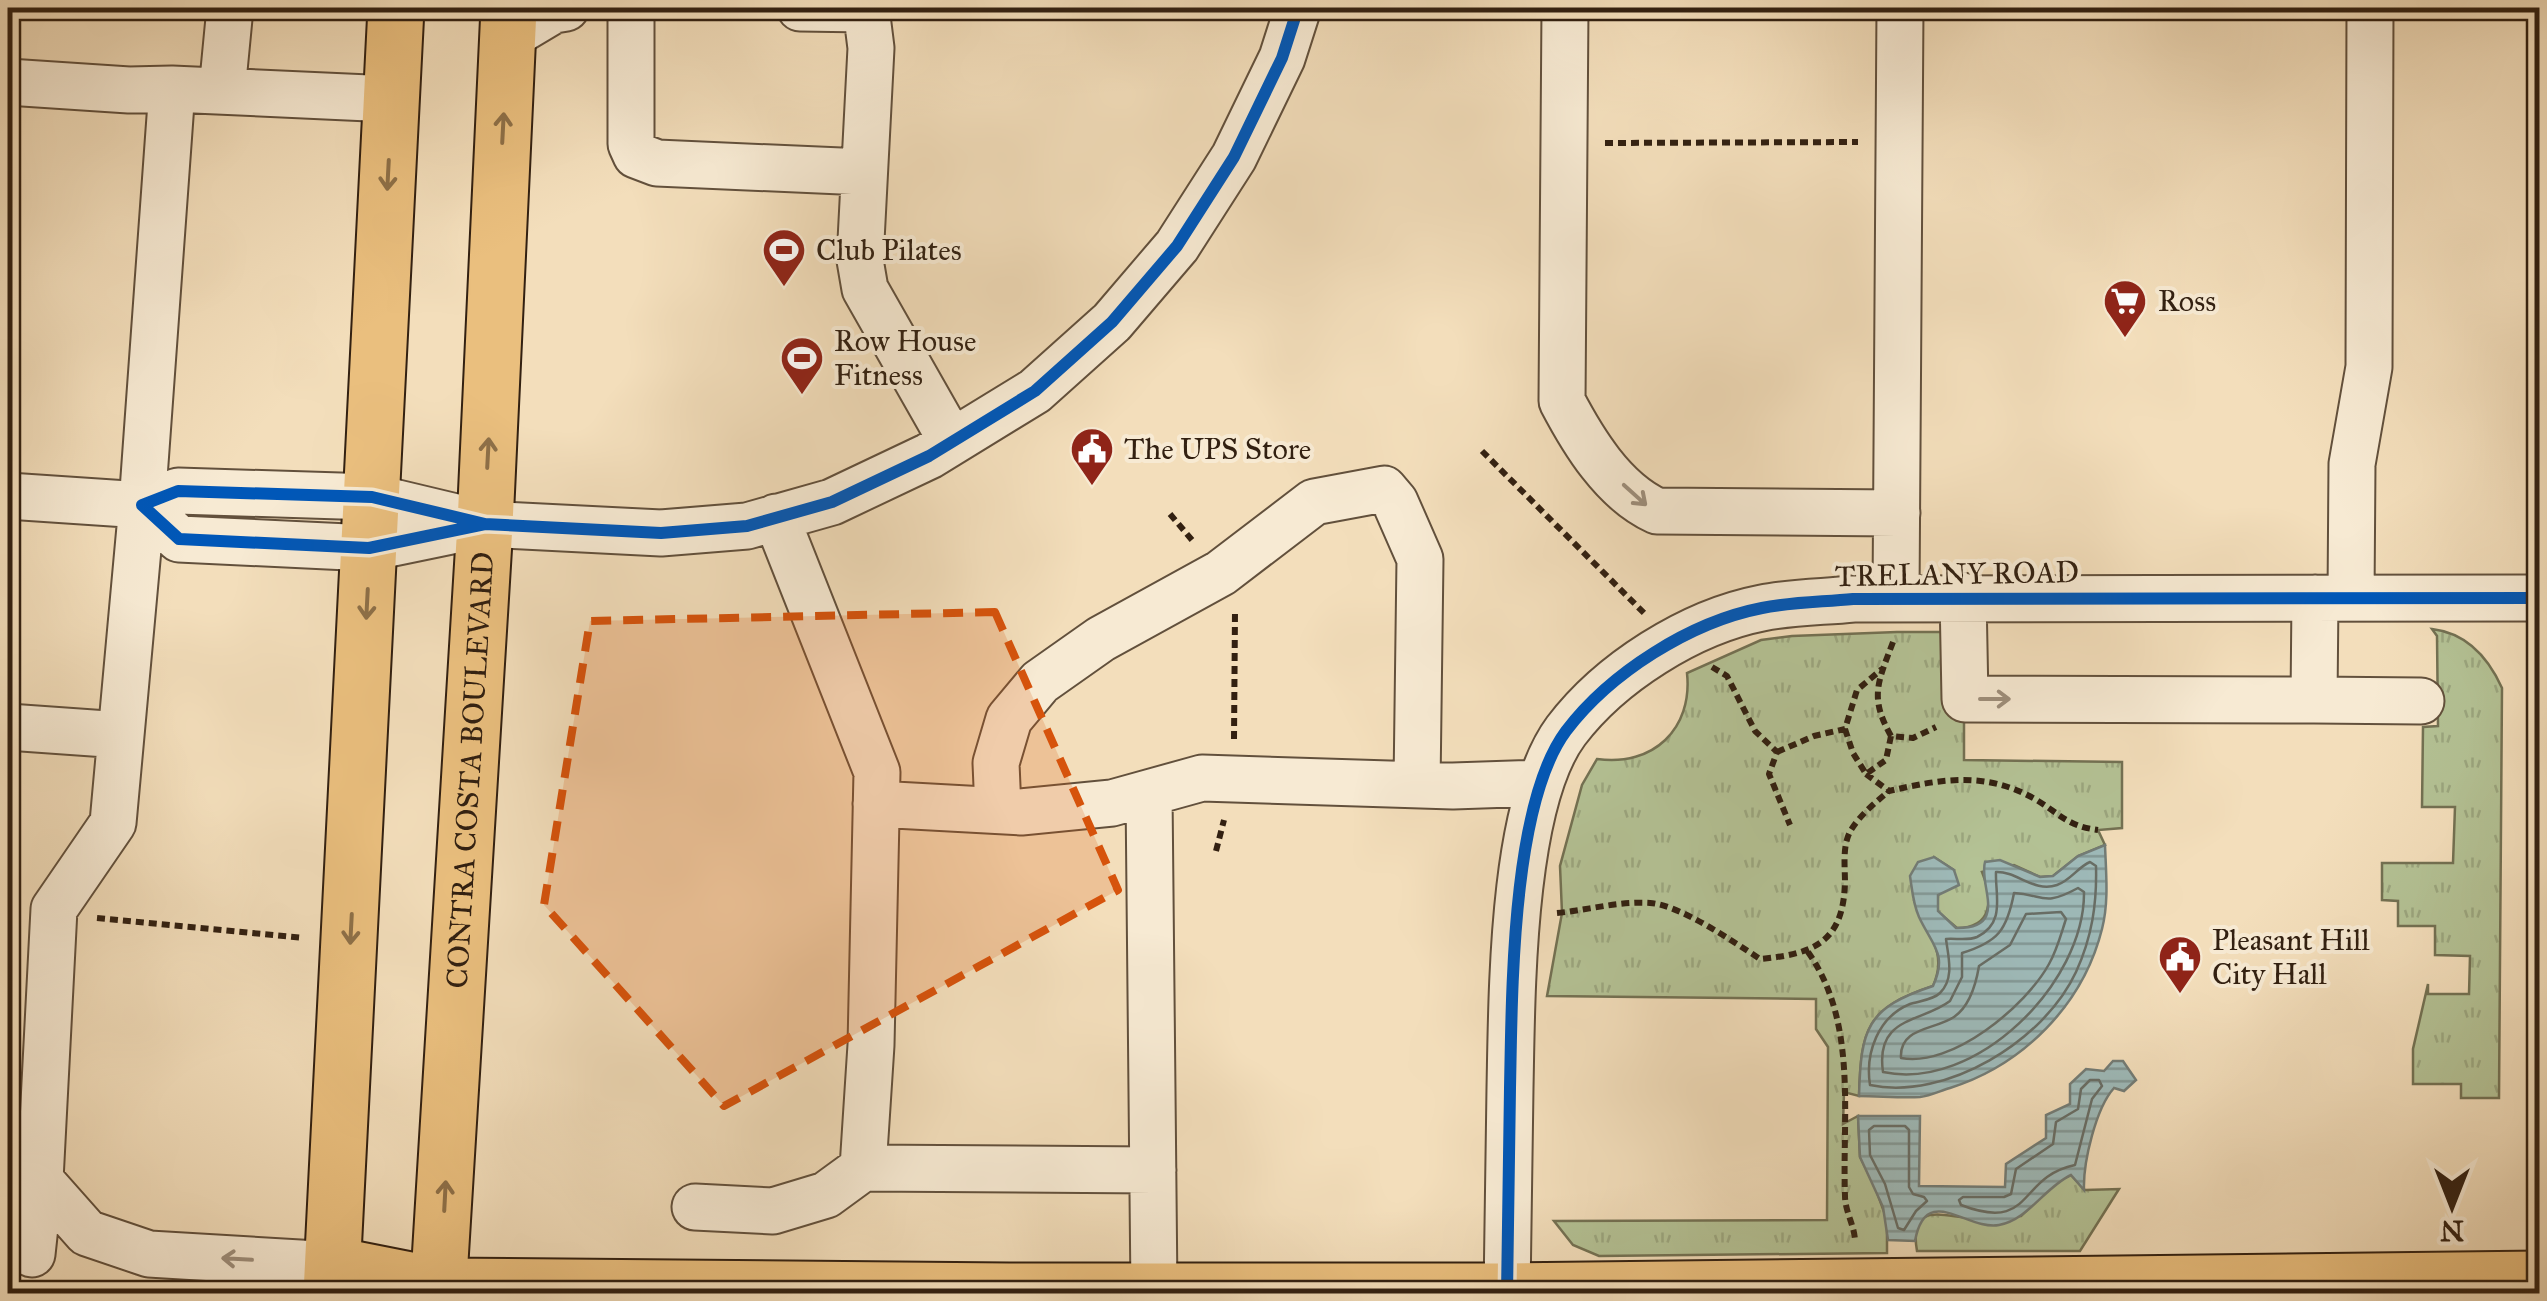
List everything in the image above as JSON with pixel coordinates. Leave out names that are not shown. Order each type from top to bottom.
[{"type":"main road","points":[[396,8],[332,1279],[439,1290],[1507,1292],[2540,1278]]},
{"type":"main road","name":"CONTRA COSTA BOULEVARD","points":[[439,1290],[485,524],[508,23]]},
{"type":"street","points":[[222,90],[230,8]]},
{"type":"street","points":[[508,23],[566,8]]},
{"type":"street","points":[[631,8],[631,144],[636,155],[657,164],[864,172]]},
{"type":"street","points":[[800,8],[866,8],[871,48],[860,260],[865,288],[952,442]]},
{"type":"street","points":[[8,496],[142,505],[178,490],[370,523],[661,533],[747,526],[832,502],[929,456],[1034,391],[1112,322],[1176,246],[1234,156],[1282,58],[1298,8]]},
{"type":"street","points":[[1564,8],[1562,400],[1585,444],[1640,503],[1657,510],[1897,512]]},
{"type":"street","points":[[1896,596],[1900,8]]},
{"type":"street","points":[[2314,700],[2368,367],[2370,8]]},
{"type":"street","points":[[8,82],[391,99]]},
{"type":"street","points":[[172,89],[142,505],[113,823],[54,908],[29,1214],[149,1254],[332,1279]]},
{"type":"street","points":[[998,810],[996,763],[1010,719],[1040,682],[1102,639],[1221,573],[1314,502],[1384,489],[1396,502],[1420,559],[1416,785]]},
{"type":"street","points":[[776,518],[877,772],[871,1045],[862,1168]]},
{"type":"street","name":"TRELANY ROAD","points":[[1507,1292],[1512,967],[1524,861],[1540,784],[1564,733],[1606,686],[1653,652],[1760,608],[1896,596],[2540,598]]},
{"type":"street","points":[[1963,596],[1965,699],[2421,701]]},
{"type":"street","points":[[8,727],[121,734]]},
{"type":"street","points":[[876,804],[1021,812],[1112,803],[1202,778],[1416,785],[1540,784]]},
{"type":"street","points":[[1150,793],[1154,1292]]},
{"type":"street","points":[[695,1207],[773,1211],[826,1195],[862,1168],[1153,1170]]},
{"type":"path","points":[[1564,144],[1899,142]]},
{"type":"path","points":[[1170,514],[1235,594],[1233,778],[1216,852]]},
{"type":"path","points":[[1866,774],[1886,760],[1891,736],[1879,716],[1875,695],[1897,632],[1896,596]]},
{"type":"path","points":[[1883,668],[1857,690],[1845,729],[1852,753],[1866,774],[1889,791]]},
{"type":"path","points":[[1891,736],[1913,738],[1938,726],[1965,699]]},
{"type":"path","points":[[1778,752],[1814,736],[1845,729]]},
{"type":"path","points":[[1518,915],[1653,903],[1686,913],[1760,959],[1808,952],[1830,932],[1842,907],[1843,864],[1850,832],[1889,791],[1950,778],[1991,781],[2040,802],[2077,828],[2098,830]]},
{"type":"path","points":[[54,908],[88,917],[350,943]]},
{"type":"path","points":[[1808,952],[1823,972],[1842,1034],[1845,1203],[1855,1232],[1856,1287]]},
{"type":"highlighted area","points":[[995,612],[1118,890],[724,1106],[544,905],[590,621]]},
{"type":"green space","points":[[2432,629],[2444,631],[2474,648],[2502,688],[2499,1098],[2461,1098],[2461,1084],[2413,1084],[2413,1049],[2428,984],[2428,994],[2469,994],[2470,956],[2435,955],[2435,926],[2398,926],[2398,901],[2382,900],[2382,863],[2453,863],[2455,807],[2422,807],[2423,727],[2438,726],[2437,636]]},
{"type":"green space","points":[[1964,632],[1964,760],[2122,762],[2122,828],[2098,830],[2105,845],[2078,856],[2053,876],[2040,877],[2014,865],[1982,872],[1988,892],[1987,910],[1978,923],[1969,927],[1957,928],[1937,911],[1938,895],[1954,870],[1934,857],[1914,900],[1937,952],[1933,986],[1893,1003],[1881,1013],[1866,1038],[1859,1096],[1844,1092],[1843,1124],[1858,1116],[1860,1157],[1887,1220],[1887,1253],[1599,1256],[1573,1245],[1554,1221],[1827,1220],[1828,1047],[1816,1029],[1816,999],[1547,996],[1562,913],[1560,866],[1582,785],[1597,759],[1636,757],[1665,740],[1683,711],[1687,673],[1761,640]]},
{"type":"green space","points":[[2071,1175],[2085,1190],[2119,1189],[2080,1251],[1917,1251],[1918,1224],[1923,1218],[2021,1216],[2055,1183]]},
{"type":"water","points":[[2105,845],[2104,919],[2093,957],[2065,1007],[2046,1028],[2002,1064],[1931,1095],[1859,1096],[1862,1054],[1872,1024],[1893,1003],[1933,986],[1937,975],[1939,957],[1913,897],[1910,876],[1918,862],[1934,857],[1954,870],[1959,885],[1938,895],[1938,911],[1956,928],[1972,926],[1987,914],[1985,862],[2000,860],[2040,877],[2053,876],[2078,856]]},
{"type":"water","points":[[2113,1061],[2123,1061],[2136,1080],[2124,1091],[2114,1088],[2102,1108],[2088,1151],[2084,1190],[2071,1175],[2009,1222],[1987,1225],[1938,1212],[1928,1214],[1920,1224],[1915,1241],[1888,1240],[1883,1207],[1860,1157],[1858,1116],[1920,1116],[1919,1186],[2005,1187],[2006,1164],[2046,1138],[2046,1115],[2070,1104],[2070,1084],[2086,1069],[2104,1071]]},
{"type":"cycle path","points":[[485,524],[369,548],[179,539],[142,505],[178,491],[372,497],[485,524],[661,533],[747,526],[832,502],[929,456],[1035,391],[1112,322],[1177,246],[1234,157],[1282,58],[1298,8]]},
{"type":"cycle path","points":[[1507,1294],[1514,954],[1534,805],[1548,764],[1566,731],[1628,670],[1707,625],[1784,604],[1853,599],[2540,598]]},
{"type":"place","name":"Club Pilates","points":[[784,288]]},
{"type":"place","name":"Ross","points":[[2125,339]]},
{"type":"place","name":"Row House Fitness","points":[[802,396]]},
{"type":"place","name":"The UPS Store","points":[[1092,487]]},
{"type":"place","name":"Pleasant Hill City Hall","points":[[2180,995]]}]
